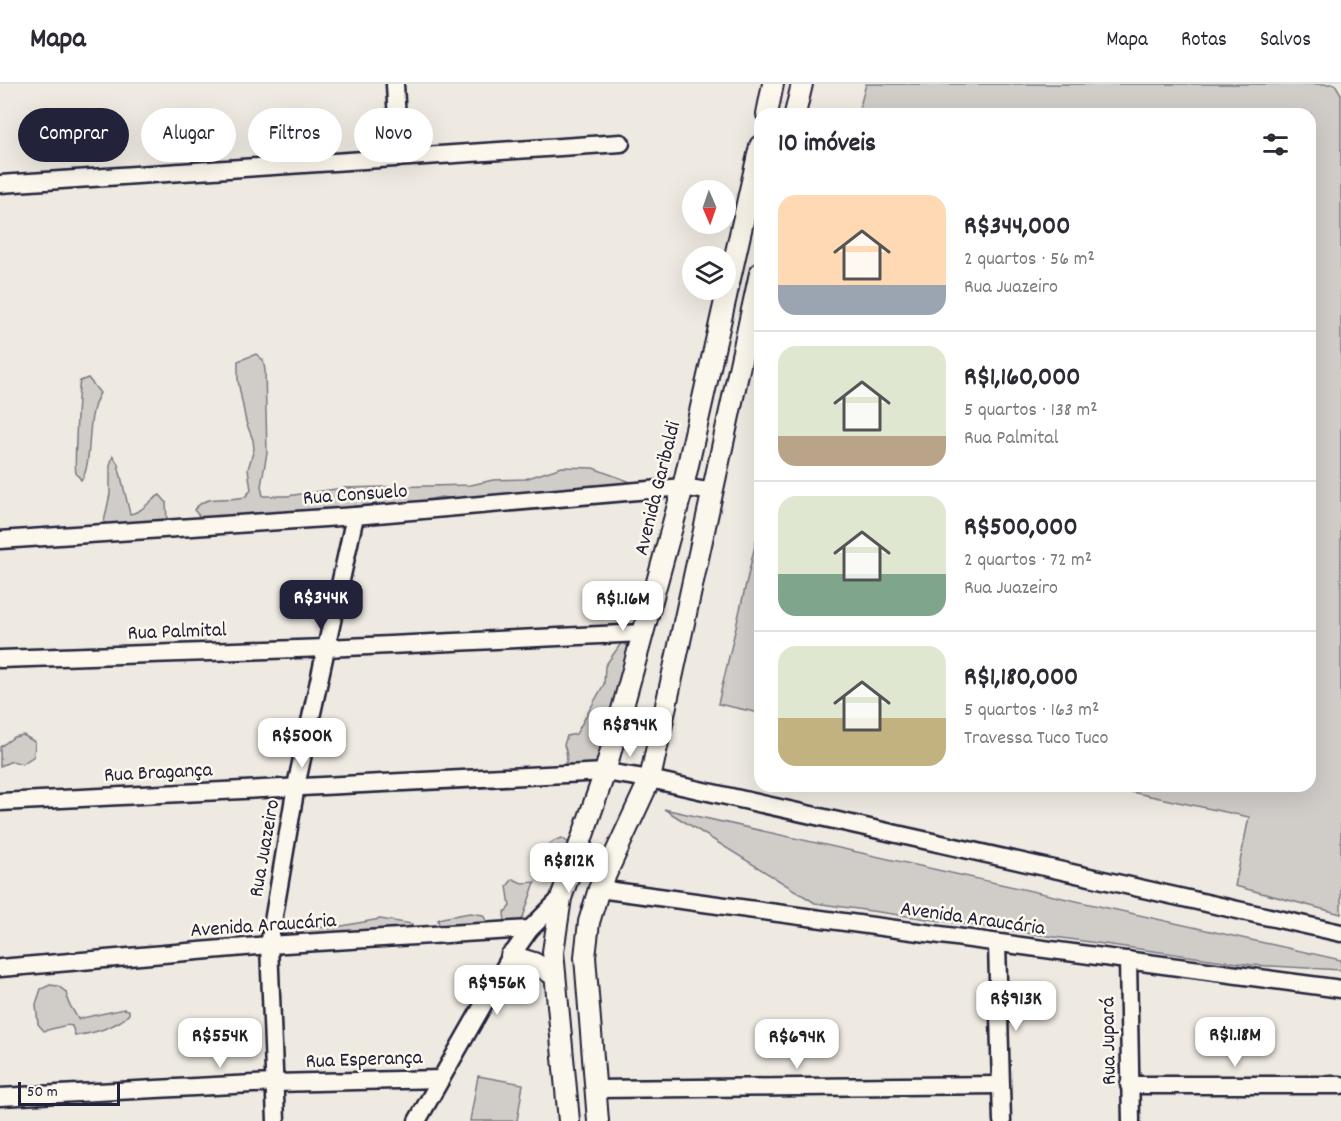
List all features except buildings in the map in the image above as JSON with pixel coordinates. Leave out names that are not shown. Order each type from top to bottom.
[{"type":"main road","points":[[768,108],[773,84]]},
{"type":"main road","points":[[796,108],[802,84]]},
{"type":"main road","name":"Avenida Garibaldi","points":[[569,1121],[553,952],[561,898],[605,772],[683,487],[754,173]]},
{"type":"main road","points":[[598,1121],[585,957],[589,922],[599,889],[650,779],[754,301]]},
{"type":"main road","points":[[572,866],[584,882],[599,889]]},
{"type":"main road","points":[[512,956],[534,963],[554,975]]},
{"type":"street","points":[[395,84],[396,108]]},
{"type":"street","points":[[433,156],[621,143]]},
{"type":"street","points":[[0,184],[354,161]]},
{"type":"street","name":"Rua Consuelo","points":[[0,540],[356,516],[683,487],[713,492]]},
{"type":"street","name":"Rua Juazeiro","points":[[276,1121],[269,945],[297,786],[356,516]]},
{"type":"street","name":"Rua Palmital","points":[[0,659],[326,648],[642,633]]},
{"type":"street","name":"Rua Bragança","points":[[0,802],[605,772],[650,779]]},
{"type":"street","points":[[650,779],[1341,933]]},
{"type":"street","name":"Avenida Araucária","points":[[599,889],[1341,989]]},
{"type":"street","points":[[417,1121],[512,956],[530,929],[561,898]]},
{"type":"street","name":"Avenida Araucária","points":[[0,968],[269,945],[530,929]]},
{"type":"street","points":[[997,944],[1002,1121]]},
{"type":"street","name":"Rua Jupará","points":[[1128,960],[1131,1121]]},
{"type":"street","name":"Rua Esperança","points":[[0,1097],[274,1083],[441,1078]]},
{"type":"street","points":[[595,1089],[1000,1085]]},
{"type":"street","points":[[1130,1085],[1341,1085]]},
{"type":"shaded area","points":[[866,84],[1335,84],[1341,94],[1341,914],[1235,886],[1249,817],[1131,792],[1316,792],[1316,108],[860,108]]},
{"type":"shaded area","points":[[256,354],[263,360],[265,370],[267,453],[261,486],[263,496],[287,496],[343,488],[471,485],[493,480],[525,479],[562,467],[593,468],[631,482],[617,489],[459,499],[441,497],[408,504],[355,509],[201,518],[194,510],[199,505],[211,500],[245,497],[251,490],[248,469],[254,449],[238,381],[238,361]]},
{"type":"shaded area","points":[[88,378],[100,393],[92,415],[87,464],[81,480],[76,473],[78,397],[80,381]]},
{"type":"shaded area","points":[[113,456],[118,464],[130,514],[160,495],[166,502],[167,521],[112,527],[104,522],[110,494],[110,465]]},
{"type":"shaded area","points":[[754,550],[754,712],[718,704]]},
{"type":"shaded area","points":[[622,642],[630,648],[598,769],[562,771],[567,755],[564,745],[567,736],[576,734],[604,684],[605,666]]},
{"type":"shaded area","points":[[23,735],[35,742],[34,756],[22,764],[12,761],[0,766],[0,747],[14,737]]},
{"type":"shaded area","points":[[664,809],[1341,960],[1341,970],[1252,965],[815,903]]},
{"type":"shaded area","points":[[562,838],[573,846],[559,875],[549,876],[539,864],[540,859],[550,844]]},
{"type":"shaded area","points":[[513,879],[522,883],[535,882],[521,923],[509,925],[505,922],[504,913],[510,906],[507,886]]},
{"type":"shaded area","points":[[470,913],[483,915],[490,927],[443,928],[439,925],[438,920],[442,918]]},
{"type":"shaded area","points":[[380,919],[412,924],[408,932],[329,933],[300,936],[294,929],[297,925],[331,928]]},
{"type":"shaded area","points":[[50,985],[58,986],[66,992],[68,1002],[78,1019],[124,1009],[129,1010],[129,1014],[111,1026],[88,1033],[75,1035],[72,1026],[67,1025],[44,1031],[38,1024],[36,1004],[41,989]]},
{"type":"shaded area","points":[[478,1076],[523,1084],[517,1121],[470,1121]]}]
